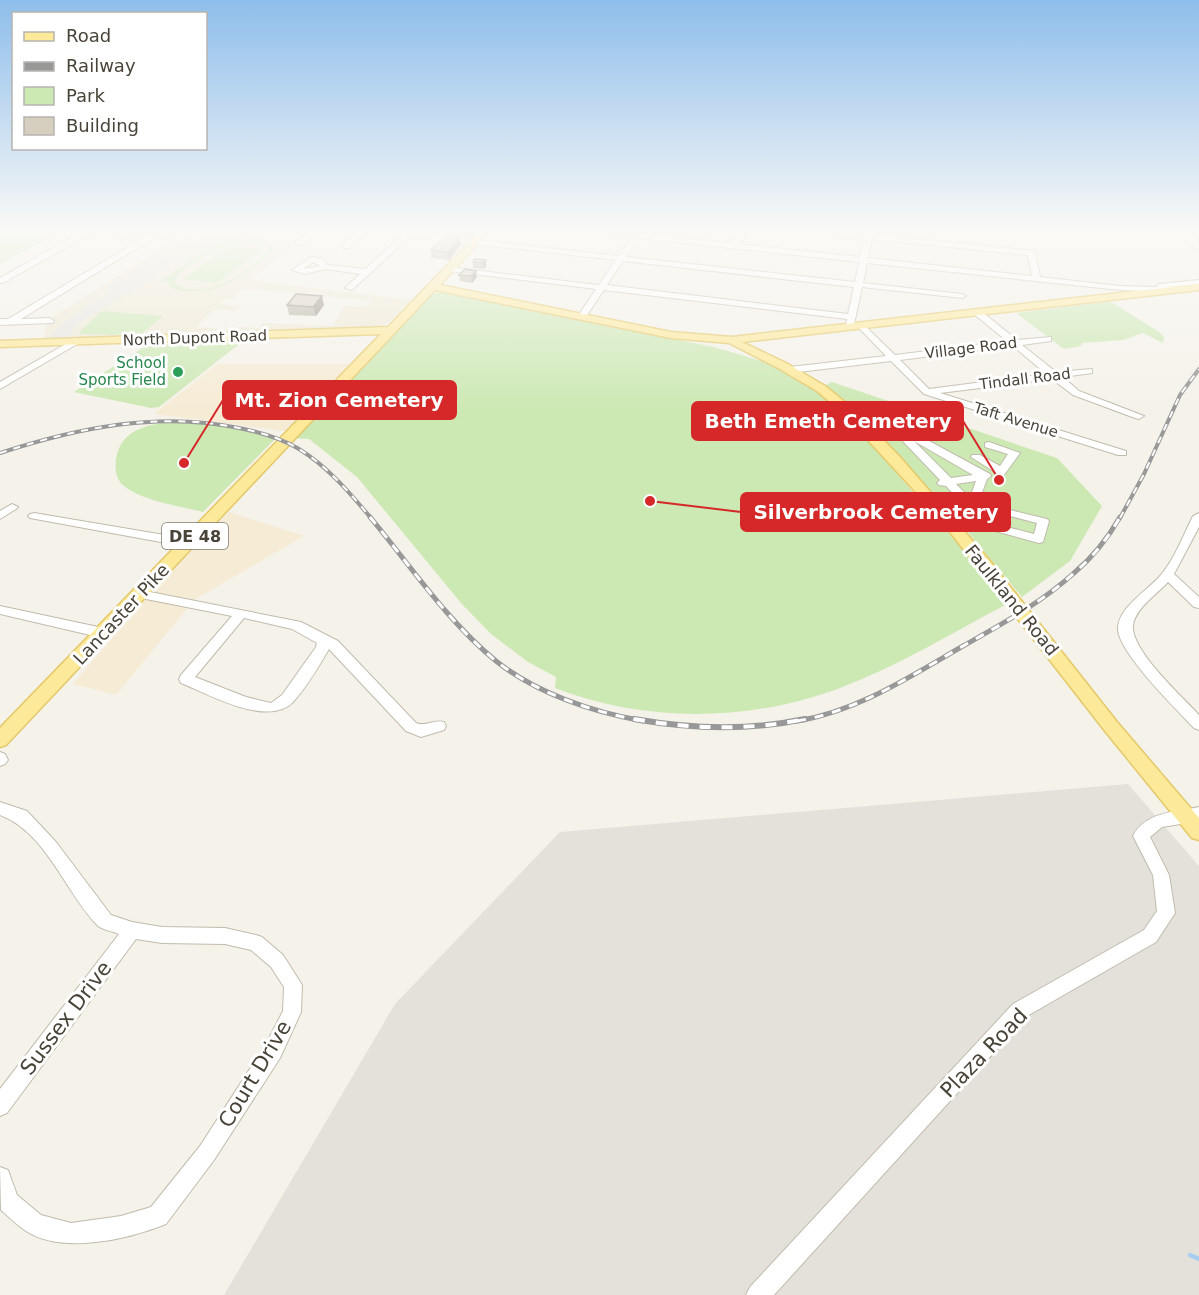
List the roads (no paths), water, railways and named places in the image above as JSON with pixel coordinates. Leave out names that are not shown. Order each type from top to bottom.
[{"type":"main road","name":"DE 48","points":[[384,335],[429,289]]},
{"type":"main road","points":[[449,289],[671,335],[744,353]]},
{"type":"main road","points":[[671,335],[732,340],[1182,289]]},
{"type":"main road","name":"North Dupont Road","points":[[0,344],[357,333],[384,335]]},
{"type":"main road","name":"Lancaster Pike","points":[[0,740],[104,633],[384,335]]},
{"type":"main road","name":"Faulkland Road","points":[[784,368],[729,345],[732,340],[740,347],[784,368],[821,389],[848,411],[937,508],[1192,815],[1199,832]]},
{"type":"street","points":[[5,322],[61,289]]},
{"type":"street","points":[[582,316],[600,289]]},
{"type":"street","points":[[622,289],[851,317]]},
{"type":"street","points":[[849,328],[857,289]]},
{"type":"street","points":[[900,289],[962,296]]},
{"type":"street","points":[[1168,289],[1178,290]]},
{"type":"street","points":[[978,313],[1053,376],[1086,398],[1139,416]]},
{"type":"street","points":[[5,322],[50,321]]},
{"type":"street","name":"Taft Avenue","points":[[863,327],[927,392],[1122,453]]},
{"type":"street","name":"Village Road","points":[[784,368],[894,358],[1048,339]]},
{"type":"street","points":[[0,386],[76,341]]},
{"type":"street","name":"Tindall Road","points":[[927,392],[1089,371]]},
{"type":"street","points":[[896,433],[963,465]]},
{"type":"street","points":[[934,448],[952,456],[963,465],[934,448]]},
{"type":"street","points":[[952,456],[963,465]]},
{"type":"street","points":[[0,516],[12,507]]},
{"type":"street","points":[[34,516],[188,543]]},
{"type":"street","points":[[1199,516],[1168,574],[1127,618],[1125,629],[1127,640],[1138,655],[1199,724]]},
{"type":"street","points":[[1168,574],[1199,604]]},
{"type":"street","points":[[140,594],[296,625],[333,644],[411,727],[421,730],[439,726]]},
{"type":"street","points":[[0,610],[104,633]]},
{"type":"street","points":[[241,613],[186,679],[224,695],[268,708],[279,705],[286,699],[323,648],[324,641]]},
{"type":"street","name":"Court Drive","points":[[0,807],[21,816],[50,847],[105,921],[132,930],[162,935],[225,936],[256,943],[277,961],[293,985],[292,1012],[273,1051],[207,1154],[158,1216],[122,1227],[71,1234],[34,1224],[9,1202],[0,1178]]},
{"type":"street","name":"Plaza Road","points":[[758,1295],[1020,1010],[1150,936],[1166,913],[1161,875],[1141,836],[1144,828],[1152,824],[1192,815]]},
{"type":"street","name":"Sussex Drive","points":[[0,1106],[132,930]]},
{"type":"waterway","points":[[1190,1255],[1199,1259]]},
{"type":"railway","points":[[1120,518],[1144,474],[1180,395],[1199,369]]},
{"type":"railway","points":[[0,453],[58,436],[118,425],[178,421],[239,428],[277,439],[310,456],[338,480],[371,518]]},
{"type":"railway","points":[[370,517],[445,611],[496,661],[529,683],[565,700],[643,721]]},
{"type":"railway","points":[[797,721],[820,716],[863,701],[924,669],[1021,612],[1048,594],[1081,567],[1100,547],[1120,517]]},
{"type":"railway","points":[[634,719],[698,727],[741,727],[805,719]]},
{"type":"place","name":"School Sports Field","points":[[178,372]]},
{"type":"place","name":"Mt. Zion Cemetery","points":[[184,463]]},
{"type":"place","name":"Beth Emeth Cemetery","points":[[999,480]]},
{"type":"place","name":"Silverbrook Cemetery","points":[[650,501]]}]
